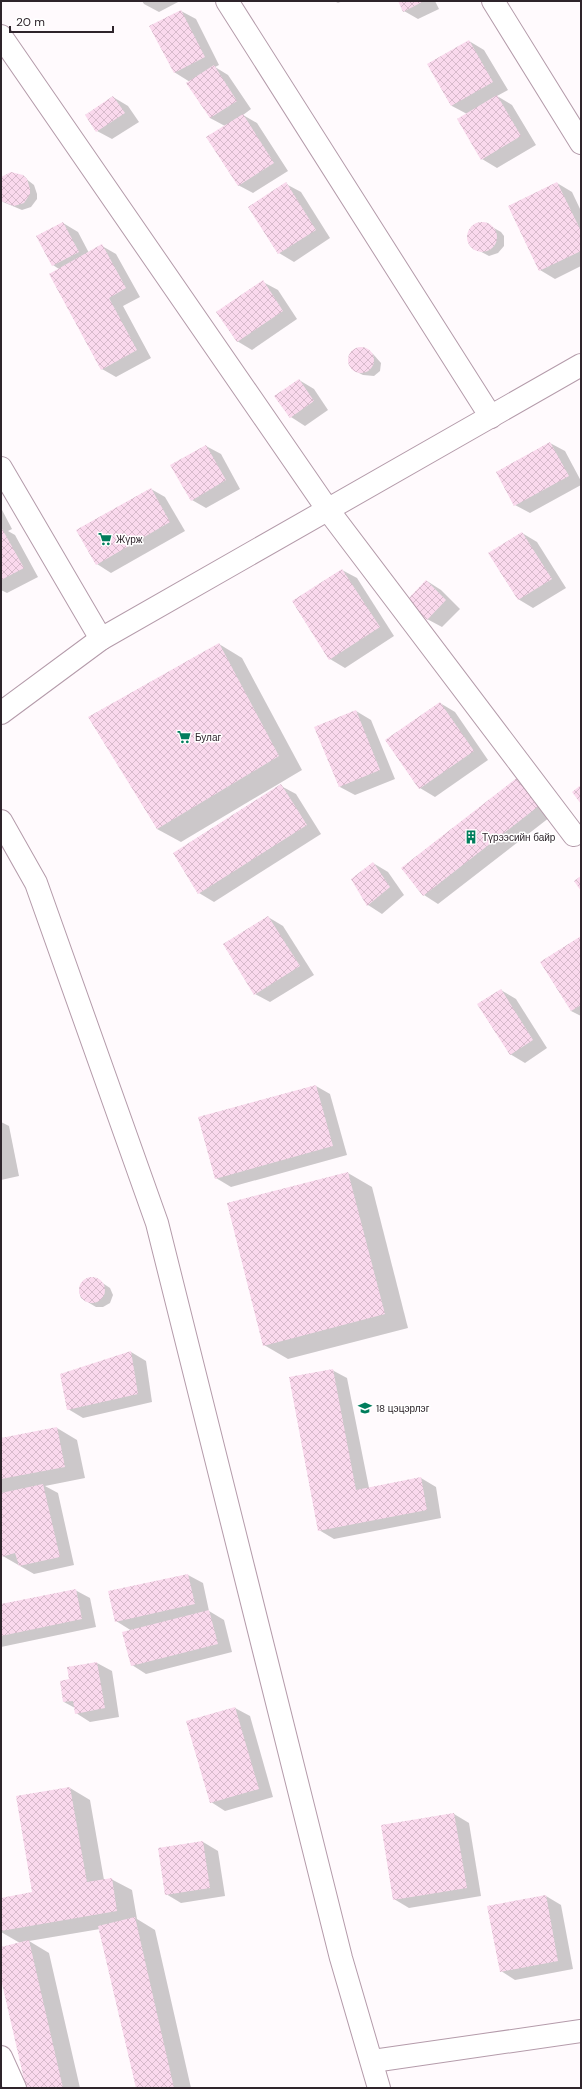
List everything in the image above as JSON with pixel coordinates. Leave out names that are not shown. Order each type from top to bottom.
[{"type":"street","points":[[227,1],[491,416]]},
{"type":"street","points":[[493,1],[581,143]]},
{"type":"street","points":[[1,36],[328,510],[574,835]]},
{"type":"street","points":[[1,712],[101,639],[581,365]]},
{"type":"street","points":[[1,468],[101,639]]},
{"type":"street","points":[[1,821],[36,883],[157,1224],[341,1958],[373,2061],[379,2088]]},
{"type":"street","points":[[373,2061],[581,2031]]},
{"type":"street","points":[[1,2057],[15,2088]]},
{"type":"building","points":[[398,1],[424,1],[403,12]]},
{"type":"building","points":[[181,10],[205,57],[174,73],[149,26]]},
{"type":"building","points":[[469,40],[493,82],[451,106],[427,64]]},
{"type":"building","points":[[214,65],[237,101],[210,118],[186,83]]},
{"type":"building","points":[[497,95],[521,136],[481,160],[457,119]]},
{"type":"building","points":[[113,96],[125,113],[96,132],[85,115]]},
{"type":"building","points":[[243,114],[274,163],[238,186],[206,137]]},
{"type":"building","points":[[11,172],[23,175],[27,179],[30,189],[30,194],[24,203],[14,206],[1,201],[1,177]]},
{"type":"building","points":[[286,182],[316,230],[278,254],[248,207]]},
{"type":"building","points":[[557,182],[581,231],[581,251],[539,271],[508,206]]},
{"type":"building","points":[[63,222],[79,252],[52,266],[36,236]]},
{"type":"building","points":[[482,222],[493,226],[497,237],[493,248],[482,252],[471,248],[467,237],[471,226]]},
{"type":"building","points":[[102,244],[126,288],[109,298],[137,350],[101,370],[49,274]]},
{"type":"building","points":[[263,280],[283,311],[237,342],[216,312]]},
{"type":"building","points":[[361,347],[370,351],[374,360],[370,369],[361,373],[352,369],[348,360],[352,351]]},
{"type":"building","points":[[299,379],[314,401],[290,418],[274,396]]},
{"type":"building","points":[[550,442],[569,476],[514,506],[496,472]]},
{"type":"building","points":[[206,445],[226,480],[191,501],[170,465]]},
{"type":"building","points":[[151,488],[170,522],[96,565],[76,530]]},
{"type":"building","points":[[1,527],[24,568],[1,580]]},
{"type":"building","points":[[522,532],[552,579],[518,600],[488,553]]},
{"type":"building","points":[[342,569],[380,627],[329,660],[292,601]]},
{"type":"building","points":[[426,580],[446,600],[427,620],[407,600]]},
{"type":"building","name":"Булаг","points":[[219,643],[279,756],[157,829],[88,717]]},
{"type":"building","points":[[440,702],[474,751],[419,789],[385,740]]},
{"type":"building","points":[[356,710],[380,770],[339,787],[314,727]]},
{"type":"building","name":"Түрээсийн байр","points":[[518,777],[540,805],[423,896],[401,868]]},
{"type":"building","points":[[281,784],[307,825],[198,894],[173,853]]},
{"type":"building","points":[[581,785],[581,804],[572,792]]},
{"type":"building","points":[[373,862],[390,887],[367,906],[351,879]]},
{"type":"building","points":[[581,876],[581,891],[574,881]]},
{"type":"building","points":[[268,916],[300,966],[254,995],[223,944]]},
{"type":"building","points":[[581,936],[581,1005],[571,1011],[540,962]]},
{"type":"building","points":[[501,989],[533,1040],[510,1055],[477,1004]]},
{"type":"building","points":[[316,1085],[333,1146],[215,1179],[198,1117]]},
{"type":"building","points":[[348,1172],[385,1314],[263,1346],[227,1203]]},
{"type":"building","points":[[92,1277],[101,1281],[105,1290],[101,1299],[92,1303],[83,1299],[79,1290],[83,1281]]},
{"type":"building","points":[[131,1351],[138,1394],[67,1410],[60,1374]]},
{"type":"building","points":[[333,1369],[356,1490],[421,1477],[427,1510],[318,1531],[289,1377]]},
{"type":"building","points":[[57,1427],[65,1467],[1,1479],[1,1438]]},
{"type":"building","points":[[43,1484],[60,1557],[19,1566],[15,1553],[1,1557],[1,1493]]},
{"type":"building","points":[[188,1574],[195,1604],[115,1622],[108,1591]]},
{"type":"building","points":[[76,1589],[82,1619],[1,1636],[1,1604]]},
{"type":"building","points":[[209,1610],[218,1644],[131,1666],[122,1632]]},
{"type":"building","points":[[97,1662],[105,1708],[75,1714],[73,1701],[63,1702],[60,1681],[69,1679],[67,1667]]},
{"type":"building","points":[[235,1707],[259,1789],[210,1803],[186,1721]]},
{"type":"building","points":[[70,1787],[87,1882],[112,1878],[117,1911],[1,1931],[1,1898],[32,1892],[16,1796]]},
{"type":"building","points":[[454,1813],[467,1888],[393,1900],[381,1825]]},
{"type":"building","points":[[203,1841],[210,1888],[165,1895],[158,1848]]},
{"type":"building","points":[[546,1895],[558,1961],[500,1972],[487,1906]]},
{"type":"building","points":[[135,1917],[174,2088],[136,2088],[98,1926]]},
{"type":"building","points":[[29,1940],[63,2088],[26,2088],[1,1979],[1,1947]]},
{"type":"place","name":"Жүрж","points":[[105,539]]},
{"type":"place","name":"Булаг","points":[[184,737]]},
{"type":"place","name":"Түрээсийн байр","points":[[471,837]]},
{"type":"place","name":"18 цэцэрлэг","points":[[365,1408]]}]
